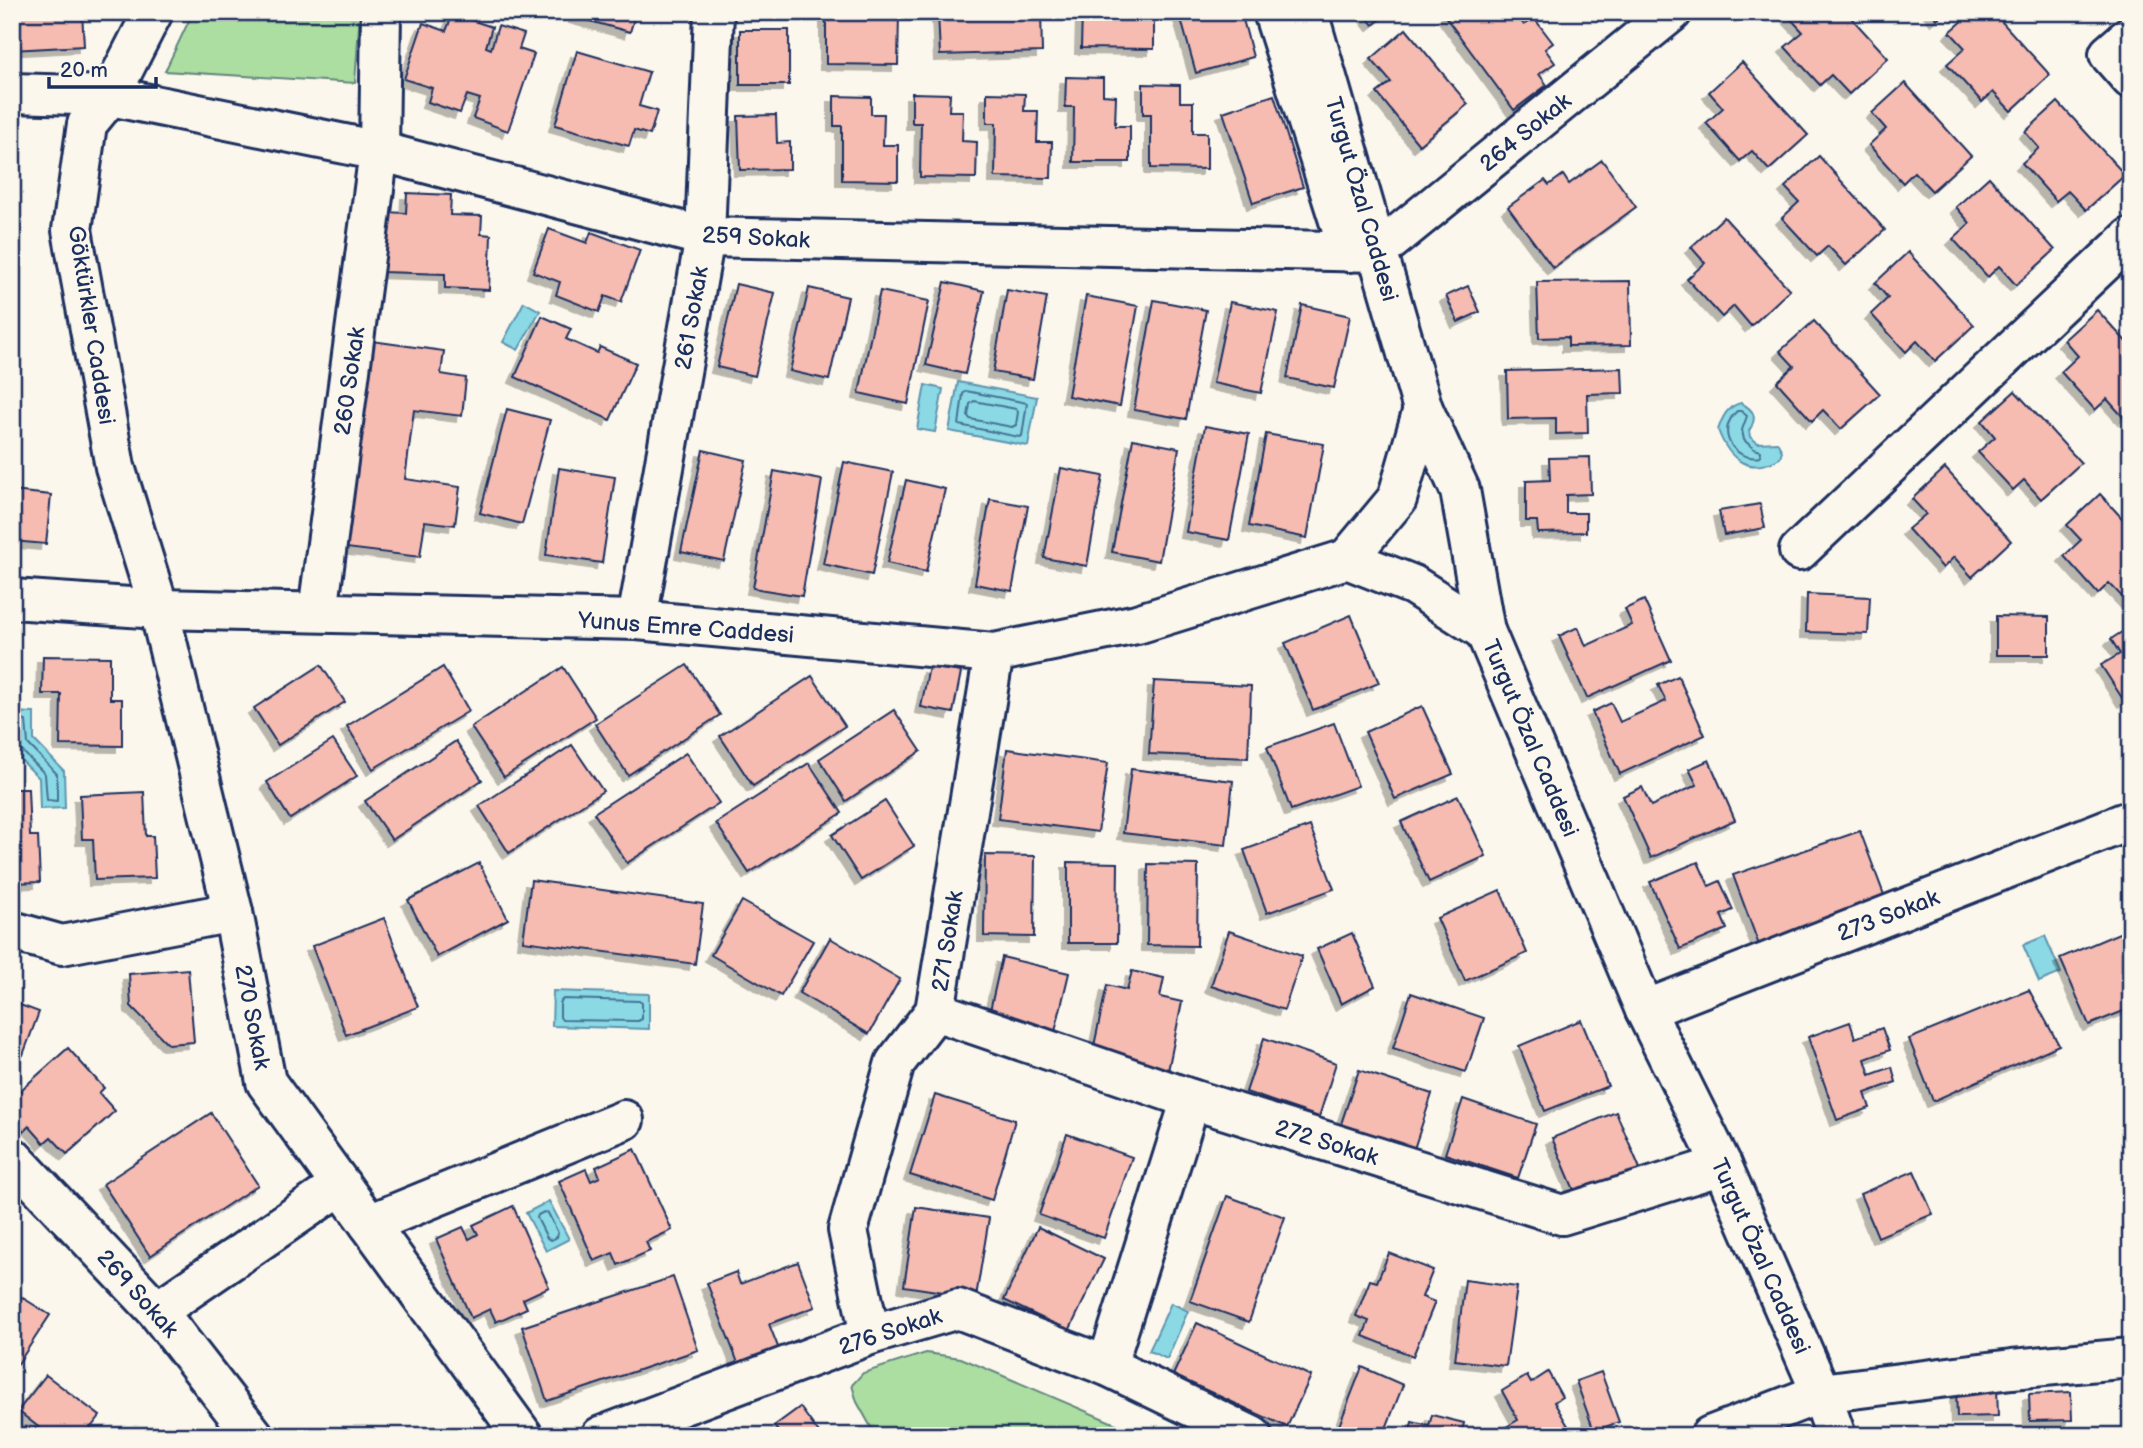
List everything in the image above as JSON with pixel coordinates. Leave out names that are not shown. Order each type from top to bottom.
[{"type":"street","name":"Göktürkler Caddesi","points":[[153,12],[110,96],[87,124],[72,230],[115,467],[159,609]]},
{"type":"street","name":"260 Sokak","points":[[318,612],[380,151],[381,12]]},
{"type":"street","name":"261 Sokak","points":[[637,620],[705,237],[714,12]]},
{"type":"street","points":[[1273,12],[1363,252]]},
{"type":"street","name":"Turgut Özal Caddesi","points":[[1308,12],[1363,252],[1423,409],[1460,490],[1485,631],[1645,1010],[1721,1166],[1821,1393],[1836,1436]]},
{"type":"street","name":"264 Sokak","points":[[1363,252],[1672,12]]},
{"type":"street","points":[[2131,35],[2109,54],[2131,79]]},
{"type":"street","name":"259 Sokak","points":[[12,93],[110,96],[380,151],[705,237],[1363,252]]},
{"type":"street","points":[[1799,551],[2131,237]]},
{"type":"street","points":[[1423,409],[1397,499],[1348,559],[1413,585],[1485,631]]},
{"type":"street","name":"Yunus Emre Caddesi","points":[[12,599],[159,609],[637,620],[994,653],[1137,624],[1348,559]]},
{"type":"street","name":"270 Sokak","points":[[159,609],[233,912],[266,1082],[523,1436]]},
{"type":"street","name":"271 Sokak","points":[[870,1335],[848,1230],[895,1063],[935,1011],[994,653]]},
{"type":"street","name":"273 Sokak","points":[[1645,1010],[2131,820]]},
{"type":"street","points":[[12,931],[62,946],[233,912]]},
{"type":"street","name":"272 Sokak","points":[[935,1011],[1191,1099],[1562,1215],[1721,1166]]},
{"type":"street","points":[[1107,1366],[1191,1099]]},
{"type":"street","points":[[369,1224],[624,1119]]},
{"type":"street","name":"269 Sokak","points":[[12,1157],[157,1311],[254,1436]]},
{"type":"street","points":[[157,1311],[341,1185]]},
{"type":"street","name":"276 Sokak","points":[[601,1436],[870,1335],[958,1309],[1107,1366],[1252,1436]]},
{"type":"street","points":[[1710,1436],[1821,1393],[2012,1369],[2131,1358]]},
{"type":"green space","points":[[193,12],[360,12],[355,83],[165,71]]},
{"type":"green space","points":[[926,1353],[961,1358],[1144,1436],[876,1436],[857,1402],[852,1385],[863,1373]]},
{"type":"water","points":[[524,302],[540,311],[518,350],[503,342]]},
{"type":"water","points":[[958,382],[1037,397],[1028,446],[949,431]]},
{"type":"water","points":[[925,385],[943,389],[935,432],[917,429]]},
{"type":"water","points":[[1741,403],[1753,414],[1750,437],[1758,443],[1777,442],[1782,451],[1780,458],[1769,463],[1750,465],[1734,457],[1728,450],[1718,430],[1723,417]]},
{"type":"water","points":[[12,712],[34,713],[34,740],[64,771],[65,808],[40,809],[39,778],[12,751]]},
{"type":"water","points":[[2045,936],[2061,973],[2039,982],[2023,945]]},
{"type":"water","points":[[553,991],[649,994],[649,1029],[552,1026]]},
{"type":"water","points":[[549,1201],[569,1239],[546,1251],[526,1213]]},
{"type":"water","points":[[1171,1303],[1188,1311],[1167,1359],[1149,1351]]},
{"type":"building","points":[[12,12],[82,12],[84,46],[12,50]]},
{"type":"building","points":[[576,12],[636,12],[630,32],[575,17]]},
{"type":"building","points":[[826,12],[899,13],[898,65],[826,64]]},
{"type":"building","points":[[938,12],[1041,12],[1042,52],[940,55]]},
{"type":"building","points":[[1082,12],[1154,12],[1154,49],[1081,48]]},
{"type":"building","points":[[1179,12],[1241,12],[1253,57],[1196,73]]},
{"type":"building","points":[[1363,12],[1389,12],[1373,25]]},
{"type":"building","points":[[1448,12],[1514,12],[1524,25],[1534,18],[1553,43],[1545,49],[1555,63],[1539,74],[1547,85],[1514,110],[1444,15]]},
{"type":"building","points":[[1792,12],[1846,12],[1888,58],[1849,94],[1831,75],[1820,85],[1785,47],[1803,32],[1788,16]]},
{"type":"building","points":[[1931,12],[1945,12],[1937,19]]},
{"type":"building","points":[[1973,12],[1993,12],[2050,75],[2011,111],[1993,92],[1982,102],[1947,64],[1965,48],[1950,32]]},
{"type":"building","points":[[453,14],[492,27],[486,47],[491,49],[498,26],[524,34],[519,49],[534,54],[508,131],[473,118],[480,99],[467,95],[460,113],[428,102],[432,88],[404,79],[423,23],[446,31]]},
{"type":"building","points":[[1406,29],[1468,104],[1419,145],[1377,93],[1391,82],[1371,59]]},
{"type":"building","points":[[740,30],[789,30],[789,85],[740,85]]},
{"type":"building","points":[[577,51],[649,72],[639,106],[657,111],[650,135],[634,130],[629,146],[555,125]]},
{"type":"building","points":[[1742,62],[1808,135],[1769,170],[1752,151],[1740,161],[1706,123],[1723,108],[1709,92]]},
{"type":"building","points":[[1066,77],[1103,78],[1103,95],[1116,96],[1115,126],[1130,126],[1130,162],[1073,162],[1074,107],[1065,107]]},
{"type":"building","points":[[1905,83],[1971,156],[1932,191],[1914,172],[1903,183],[1869,145],[1886,129],[1872,113]]},
{"type":"building","points":[[1143,84],[1180,85],[1180,102],[1193,102],[1193,133],[1207,133],[1207,169],[1151,168],[1151,114],[1143,114]]},
{"type":"building","points":[[912,93],[950,94],[949,111],[963,111],[962,141],[977,142],[976,178],[920,177],[921,123],[912,123]]},
{"type":"building","points":[[987,93],[1025,94],[1024,111],[1038,111],[1037,142],[1052,142],[1051,178],[995,177],[996,123],[987,123]]},
{"type":"building","points":[[1274,95],[1303,187],[1253,203],[1223,112]]},
{"type":"building","points":[[834,96],[871,97],[871,114],[884,114],[883,145],[898,145],[898,181],[842,180],[842,126],[834,126]]},
{"type":"building","points":[[2058,102],[2125,175],[2086,210],[2068,191],[2056,201],[2022,163],[2039,148],[2025,132]]},
{"type":"building","points":[[776,115],[777,143],[790,142],[790,169],[740,170],[738,116]]},
{"type":"building","points":[[1819,156],[1885,230],[1846,265],[1828,246],[1817,256],[1782,218],[1799,202],[1785,187]]},
{"type":"building","points":[[1602,160],[1636,207],[1553,268],[1508,207],[1545,180],[1549,185],[1563,175],[1569,184]]},
{"type":"building","points":[[12,163],[17,163],[12,212]]},
{"type":"building","points":[[1989,177],[2055,250],[2016,285],[1999,266],[1988,277],[1953,239],[1970,223],[1956,207]]},
{"type":"building","points":[[407,193],[451,195],[450,215],[482,216],[481,234],[491,235],[489,290],[445,288],[445,274],[382,272],[384,212],[406,213]]},
{"type":"building","points":[[1724,217],[1790,290],[1751,326],[1734,306],[1722,317],[1687,279],[1705,263],[1691,247]]},
{"type":"building","points":[[549,229],[587,243],[591,232],[640,250],[621,302],[605,296],[599,312],[556,295],[560,282],[533,272]]},
{"type":"building","points":[[12,232],[18,233],[12,293]]},
{"type":"building","points":[[1908,252],[1974,325],[1935,361],[1917,341],[1906,352],[1871,314],[1888,298],[1875,283]]},
{"type":"building","points":[[1630,281],[1631,345],[1568,346],[1568,337],[1539,338],[1537,282]]},
{"type":"building","points":[[945,282],[984,291],[965,374],[926,365]]},
{"type":"building","points":[[736,284],[775,293],[755,376],[717,367]]},
{"type":"building","points":[[1468,286],[1480,312],[1458,322],[1446,296]]},
{"type":"building","points":[[809,288],[848,297],[829,380],[790,371]]},
{"type":"building","points":[[1007,290],[1047,297],[1033,379],[993,372]]},
{"type":"building","points":[[880,291],[929,301],[908,404],[859,393]]},
{"type":"building","points":[[1086,296],[1138,306],[1120,406],[1068,396]]},
{"type":"building","points":[[1154,300],[1206,310],[1186,419],[1134,410]]},
{"type":"building","points":[[1230,302],[1278,312],[1261,393],[1213,383]]},
{"type":"building","points":[[1302,305],[1350,316],[1334,388],[1287,378]]},
{"type":"building","points":[[2097,310],[2131,347],[2131,412],[2124,418],[2107,399],[2095,410],[2061,372],[2078,356],[2064,340]]},
{"type":"building","points":[[12,315],[20,316],[14,384],[12,384]]},
{"type":"building","points":[[542,316],[571,329],[566,339],[597,353],[600,347],[636,363],[610,420],[515,377]]},
{"type":"building","points":[[1814,321],[1880,394],[1841,429],[1823,410],[1812,421],[1777,382],[1794,366],[1780,351]]},
{"type":"building","points":[[372,341],[444,351],[441,374],[466,378],[462,416],[414,410],[405,479],[460,487],[455,525],[425,521],[420,557],[346,548]]},
{"type":"building","points":[[1622,368],[1623,393],[1587,394],[1588,433],[1556,434],[1556,418],[1508,419],[1507,371]]},
{"type":"building","points":[[2015,391],[2081,463],[2041,499],[2024,480],[2013,490],[1978,452],[1995,437],[1982,421]]},
{"type":"building","points":[[12,401],[15,401],[12,438]]},
{"type":"building","points":[[507,409],[550,420],[522,524],[480,513]]},
{"type":"building","points":[[1205,426],[1249,434],[1229,540],[1186,532]]},
{"type":"building","points":[[1266,434],[1324,444],[1307,538],[1249,526]]},
{"type":"building","points":[[1133,439],[1179,448],[1159,561],[1112,552]]},
{"type":"building","points":[[703,450],[746,460],[724,561],[681,552]]},
{"type":"building","points":[[1590,457],[1591,494],[1566,495],[1566,513],[1586,513],[1586,532],[1538,533],[1537,521],[1526,521],[1526,481],[1550,480],[1549,458]]},
{"type":"building","points":[[844,462],[893,472],[872,575],[823,564]]},
{"type":"building","points":[[559,468],[615,477],[602,563],[546,555]]},
{"type":"building","points":[[1061,468],[1103,476],[1087,566],[1044,558]]},
{"type":"building","points":[[1945,468],[2011,541],[1972,577],[1954,557],[1943,568],[1908,529],[1926,514],[1912,499]]},
{"type":"building","points":[[774,471],[822,480],[802,596],[753,588]]},
{"type":"building","points":[[906,480],[945,489],[926,572],[887,563]]},
{"type":"building","points":[[12,491],[51,495],[46,544],[12,541]]},
{"type":"building","points":[[2100,494],[2131,528],[2131,599],[2127,602],[2109,583],[2098,594],[2064,556],[2081,540],[2067,525]]},
{"type":"building","points":[[990,499],[1028,506],[1012,591],[975,584]]},
{"type":"building","points":[[1760,504],[1765,528],[1724,535],[1719,511]]},
{"type":"building","points":[[1807,594],[1870,597],[1868,634],[1806,632]]},
{"type":"building","points":[[1644,600],[1671,660],[1587,698],[1559,636],[1578,627],[1586,646],[1632,625],[1625,609]]},
{"type":"building","points":[[1351,615],[1379,683],[1313,710],[1285,643]]},
{"type":"building","points":[[1996,616],[2049,617],[2049,655],[1996,655]]},
{"type":"building","points":[[2131,626],[2131,697],[2124,701],[2101,665],[2120,654],[2111,639]]},
{"type":"building","points":[[43,656],[110,657],[110,699],[122,699],[122,746],[60,745],[61,694],[42,694]]},
{"type":"building","points":[[321,665],[345,702],[278,745],[254,708]]},
{"type":"building","points":[[687,665],[720,715],[628,775],[595,724]]},
{"type":"building","points":[[443,667],[469,711],[373,769],[347,726]]},
{"type":"building","points":[[563,667],[596,718],[504,777],[471,727]]},
{"type":"building","points":[[929,667],[961,672],[953,713],[921,707]]},
{"type":"building","points":[[812,676],[845,726],[753,786],[720,736]]},
{"type":"building","points":[[1678,676],[1705,735],[1620,774],[1592,712],[1611,703],[1620,722],[1666,701],[1658,685]]},
{"type":"building","points":[[1154,681],[1251,686],[1248,758],[1149,754]]},
{"type":"building","points":[[1422,706],[1453,774],[1395,799],[1365,732]]},
{"type":"building","points":[[894,710],[921,751],[846,801],[819,759]]},
{"type":"building","points":[[1334,723],[1358,786],[1291,810],[1267,747]]},
{"type":"building","points":[[333,740],[357,776],[290,819],[267,782]]},
{"type":"building","points":[[456,741],[482,780],[392,840],[365,801]]},
{"type":"building","points":[[572,745],[603,791],[509,853],[479,806]]},
{"type":"building","points":[[1007,749],[1108,763],[1098,832],[998,819]]},
{"type":"building","points":[[686,753],[719,803],[627,863],[594,813]]},
{"type":"building","points":[[1709,760],[1735,820],[1651,858],[1623,796],[1642,787],[1651,806],[1697,785],[1689,769]]},
{"type":"building","points":[[809,763],[842,813],[749,873],[716,823]]},
{"type":"building","points":[[1131,769],[1233,781],[1226,845],[1123,833]]},
{"type":"building","points":[[12,789],[28,789],[30,836],[38,836],[40,882],[12,883]]},
{"type":"building","points":[[144,792],[146,836],[153,836],[155,878],[95,880],[93,839],[82,839],[80,795]]},
{"type":"building","points":[[1458,796],[1486,856],[1429,882],[1401,822]]},
{"type":"building","points":[[885,801],[914,846],[861,880],[832,835]]},
{"type":"building","points":[[1310,826],[1334,889],[1267,913],[1244,850]]},
{"type":"building","points":[[1860,831],[1884,895],[1759,945],[1733,875]]},
{"type":"building","points":[[985,855],[1035,856],[1034,937],[984,936]]},
{"type":"building","points":[[1068,862],[1118,863],[1117,943],[1068,943]]},
{"type":"building","points":[[1698,862],[1709,886],[1720,881],[1733,910],[1721,915],[1727,929],[1680,949],[1650,882]]},
{"type":"building","points":[[479,863],[508,919],[437,957],[408,900]]},
{"type":"building","points":[[1148,864],[1198,865],[1197,946],[1147,945]]},
{"type":"building","points":[[531,880],[703,904],[695,964],[523,941]]},
{"type":"building","points":[[1500,890],[1527,953],[1465,981],[1437,918]]},
{"type":"building","points":[[742,901],[813,941],[781,996],[711,955]]},
{"type":"building","points":[[384,918],[418,1007],[346,1035],[312,946]]},
{"type":"building","points":[[2131,928],[2131,1008],[2089,1025],[2060,958]]},
{"type":"building","points":[[1229,931],[1302,956],[1284,1010],[1211,986]]},
{"type":"building","points":[[1352,933],[1375,986],[1341,1004],[1317,949]]},
{"type":"building","points":[[830,938],[900,979],[869,1034],[799,993]]},
{"type":"building","points":[[1002,957],[1069,973],[1053,1040],[987,1024]]},
{"type":"building","points":[[188,969],[194,1042],[168,1044],[131,1006],[129,974]]},
{"type":"building","points":[[1132,971],[1164,978],[1160,997],[1182,1002],[1167,1076],[1091,1060],[1107,985],[1127,990]]},
{"type":"building","points":[[2029,990],[2059,1045],[1933,1101],[1909,1039]]},
{"type":"building","points":[[1411,993],[1484,1018],[1466,1072],[1393,1048]]},
{"type":"building","points":[[12,1002],[39,1012],[23,1055],[14,1051],[12,1056]]},
{"type":"building","points":[[1581,1020],[1608,1086],[1545,1111],[1519,1046]]},
{"type":"building","points":[[1850,1022],[1855,1038],[1882,1028],[1890,1050],[1865,1059],[1870,1075],[1892,1067],[1896,1082],[1865,1093],[1870,1108],[1837,1120],[1808,1037]]},
{"type":"building","points":[[1264,1038],[1336,1063],[1319,1117],[1246,1092]]},
{"type":"building","points":[[68,1048],[104,1088],[99,1093],[115,1111],[67,1154],[51,1137],[44,1143],[29,1126],[24,1131],[12,1119],[12,1098]]},
{"type":"building","points":[[1359,1070],[1432,1094],[1414,1149],[1341,1124]]},
{"type":"building","points":[[935,1095],[1015,1120],[992,1200],[910,1175]]},
{"type":"building","points":[[1463,1099],[1536,1124],[1518,1178],[1445,1154]]},
{"type":"building","points":[[1616,1112],[1641,1171],[1577,1197],[1552,1138]]},
{"type":"building","points":[[211,1113],[258,1185],[150,1256],[103,1184]]},
{"type":"building","points":[[1067,1134],[1132,1157],[1104,1238],[1039,1215]]},
{"type":"building","points":[[635,1149],[672,1230],[646,1242],[650,1251],[618,1265],[613,1253],[594,1261],[559,1181],[586,1169],[591,1181],[600,1177],[596,1167]]},
{"type":"building","points":[[1914,1171],[1933,1214],[1878,1237],[1860,1194]]},
{"type":"building","points":[[1227,1196],[1285,1217],[1249,1322],[1190,1301]]},
{"type":"building","points":[[513,1206],[549,1287],[523,1299],[527,1308],[496,1322],[490,1309],[471,1318],[436,1239],[463,1227],[469,1239],[478,1234],[473,1225]]},
{"type":"building","points":[[916,1207],[989,1218],[976,1297],[904,1286]]},
{"type":"building","points":[[1038,1227],[1104,1259],[1069,1331],[1004,1300]]},
{"type":"building","points":[[1389,1253],[1433,1270],[1422,1297],[1435,1302],[1413,1356],[1363,1336],[1369,1321],[1356,1316],[1370,1280],[1377,1282]]},
{"type":"building","points":[[798,1262],[815,1307],[769,1324],[780,1352],[740,1368],[707,1283],[736,1272],[740,1284]]},
{"type":"building","points":[[673,1277],[698,1350],[547,1401],[522,1327]]},
{"type":"building","points":[[1465,1280],[1517,1287],[1506,1366],[1455,1360]]},
{"type":"building","points":[[12,1291],[50,1315],[12,1373]]},
{"type":"building","points":[[1197,1323],[1311,1376],[1287,1427],[1173,1375]]},
{"type":"building","points":[[1362,1367],[1403,1385],[1383,1436],[1335,1436]]},
{"type":"building","points":[[1548,1372],[1562,1397],[1554,1402],[1574,1436],[1511,1436],[1506,1427],[1518,1420],[1502,1391],[1527,1376],[1531,1383]]},
{"type":"building","points":[[1601,1372],[1619,1422],[1594,1431],[1576,1381]]},
{"type":"building","points":[[46,1375],[100,1416],[84,1436],[50,1436],[18,1411]]},
{"type":"building","points":[[1997,1388],[1998,1416],[1957,1417],[1956,1390]]},
{"type":"building","points":[[2071,1392],[2072,1420],[2030,1421],[2029,1394]]},
{"type":"building","points":[[800,1407],[821,1436],[782,1436],[774,1426]]},
{"type":"building","points":[[1432,1415],[1464,1423],[1461,1436],[1409,1436],[1412,1422],[1429,1426]]}]
